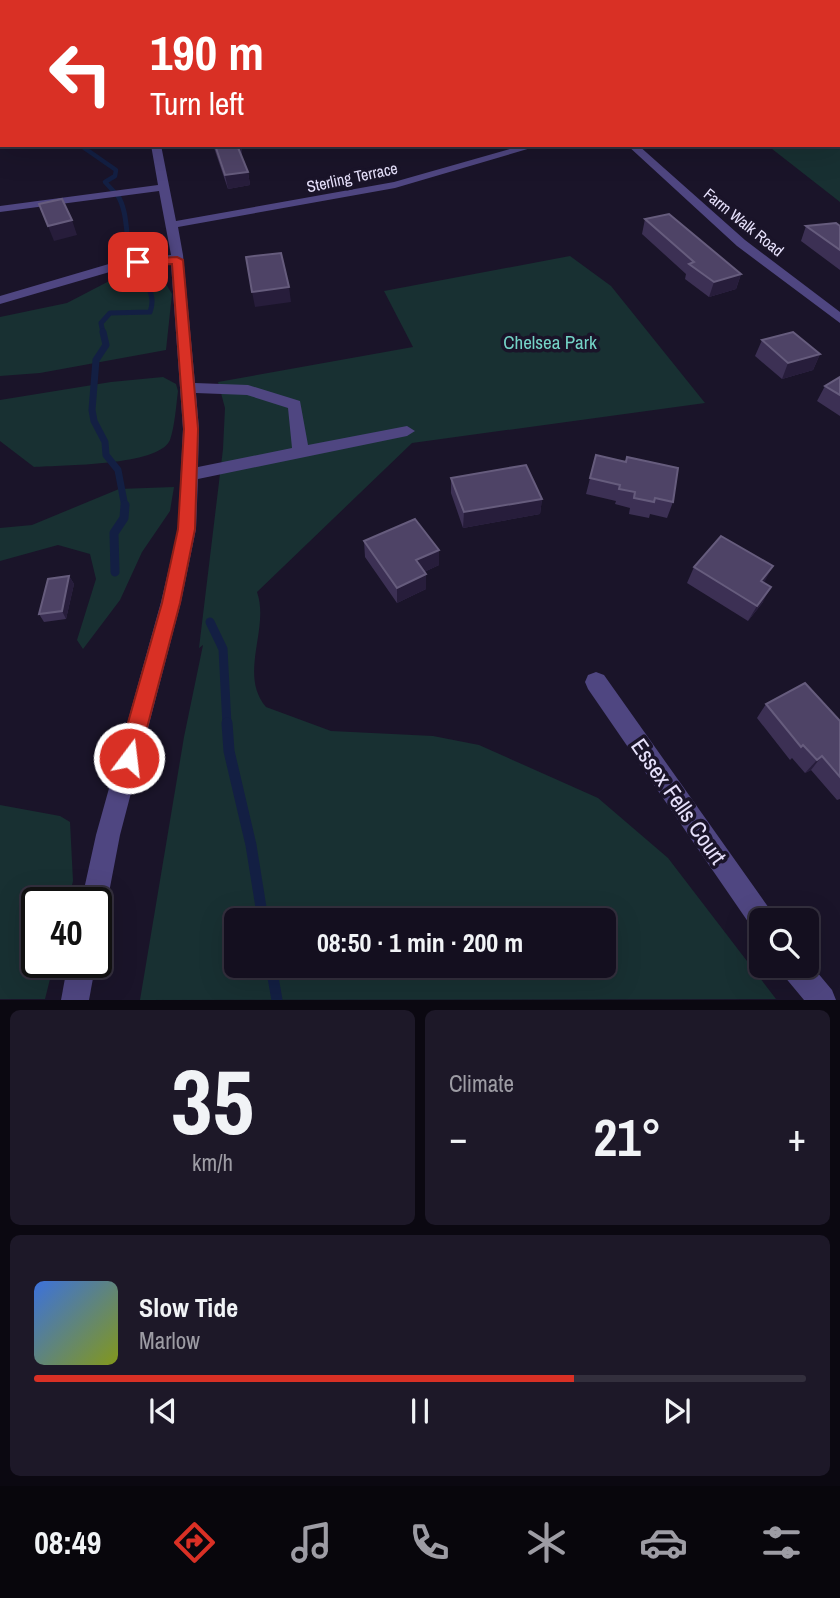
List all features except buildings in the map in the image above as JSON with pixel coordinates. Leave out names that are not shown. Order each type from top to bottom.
[{"type":"street","points":[[97,887],[108,835],[171,603],[187,529],[191,429],[188,388],[177,260],[156,147]]},
{"type":"street","name":"Sterling Terrace","points":[[171,225],[395,185],[529,147]]},
{"type":"street","name":"Farm Walk Road","points":[[634,147],[667,173],[698,206],[742,244],[840,319]]},
{"type":"street","points":[[0,209],[164,187]]},
{"type":"street","points":[[0,300],[36,292],[119,265],[177,260]]},
{"type":"street","points":[[188,388],[248,390],[295,405],[301,453]]},
{"type":"street","points":[[189,475],[407,431]]},
{"type":"street","name":"Essex Fells Court","points":[[596,682],[754,908]]},
{"type":"street","points":[[75,999],[79,978]]},
{"type":"street","points":[[804,978],[822,999]]},
{"type":"green space","points":[[770,147],[840,147],[840,202]]},
{"type":"green space","name":"Chelsea Park","points":[[570,256],[611,286],[705,403],[412,443],[257,592],[260,621],[254,666],[258,694],[266,707],[331,731],[433,736],[479,745],[598,798],[668,858],[749,964],[749,978],[760,978],[776,999],[140,1000],[184,737],[203,645],[199,648],[223,449],[225,408],[218,382],[413,347],[384,291]]},
{"type":"green space","points":[[132,275],[163,279],[172,294],[166,350],[40,373],[0,376],[0,317],[67,303],[115,278]]},
{"type":"green space","points":[[163,377],[176,384],[178,391],[173,428],[170,440],[162,449],[148,455],[108,462],[34,467],[0,441],[0,400],[111,382]]},
{"type":"green space","points":[[174,487],[170,511],[142,552],[120,600],[83,649],[77,640],[96,579],[90,554],[58,545],[0,561],[0,528],[32,525],[119,489]]},
{"type":"green space","points":[[0,805],[60,816],[70,822],[73,881],[72,887],[21,887],[21,978],[50,978],[45,999],[0,999]]},
{"type":"waterway","points":[[83,147],[116,170],[115,176],[105,182],[118,196]]},
{"type":"waterway","points":[[103,333],[101,323],[110,313],[150,312],[152,305],[148,286],[130,255],[124,211],[118,196]]},
{"type":"waterway","points":[[103,332],[106,345],[96,360],[92,410],[94,421],[105,442],[106,455],[118,470],[125,506]]},
{"type":"waterway","points":[[115,572],[114,533],[124,518],[125,506]]},
{"type":"waterway","points":[[210,622],[223,649],[227,725]]},
{"type":"waterway","points":[[227,723],[229,751],[251,845],[261,908]]},
{"type":"waterway","points":[[273,978],[277,1000]]},
{"type":"route","points":[[129,758],[171,603],[187,529],[191,429],[177,260],[138,262]]}]
